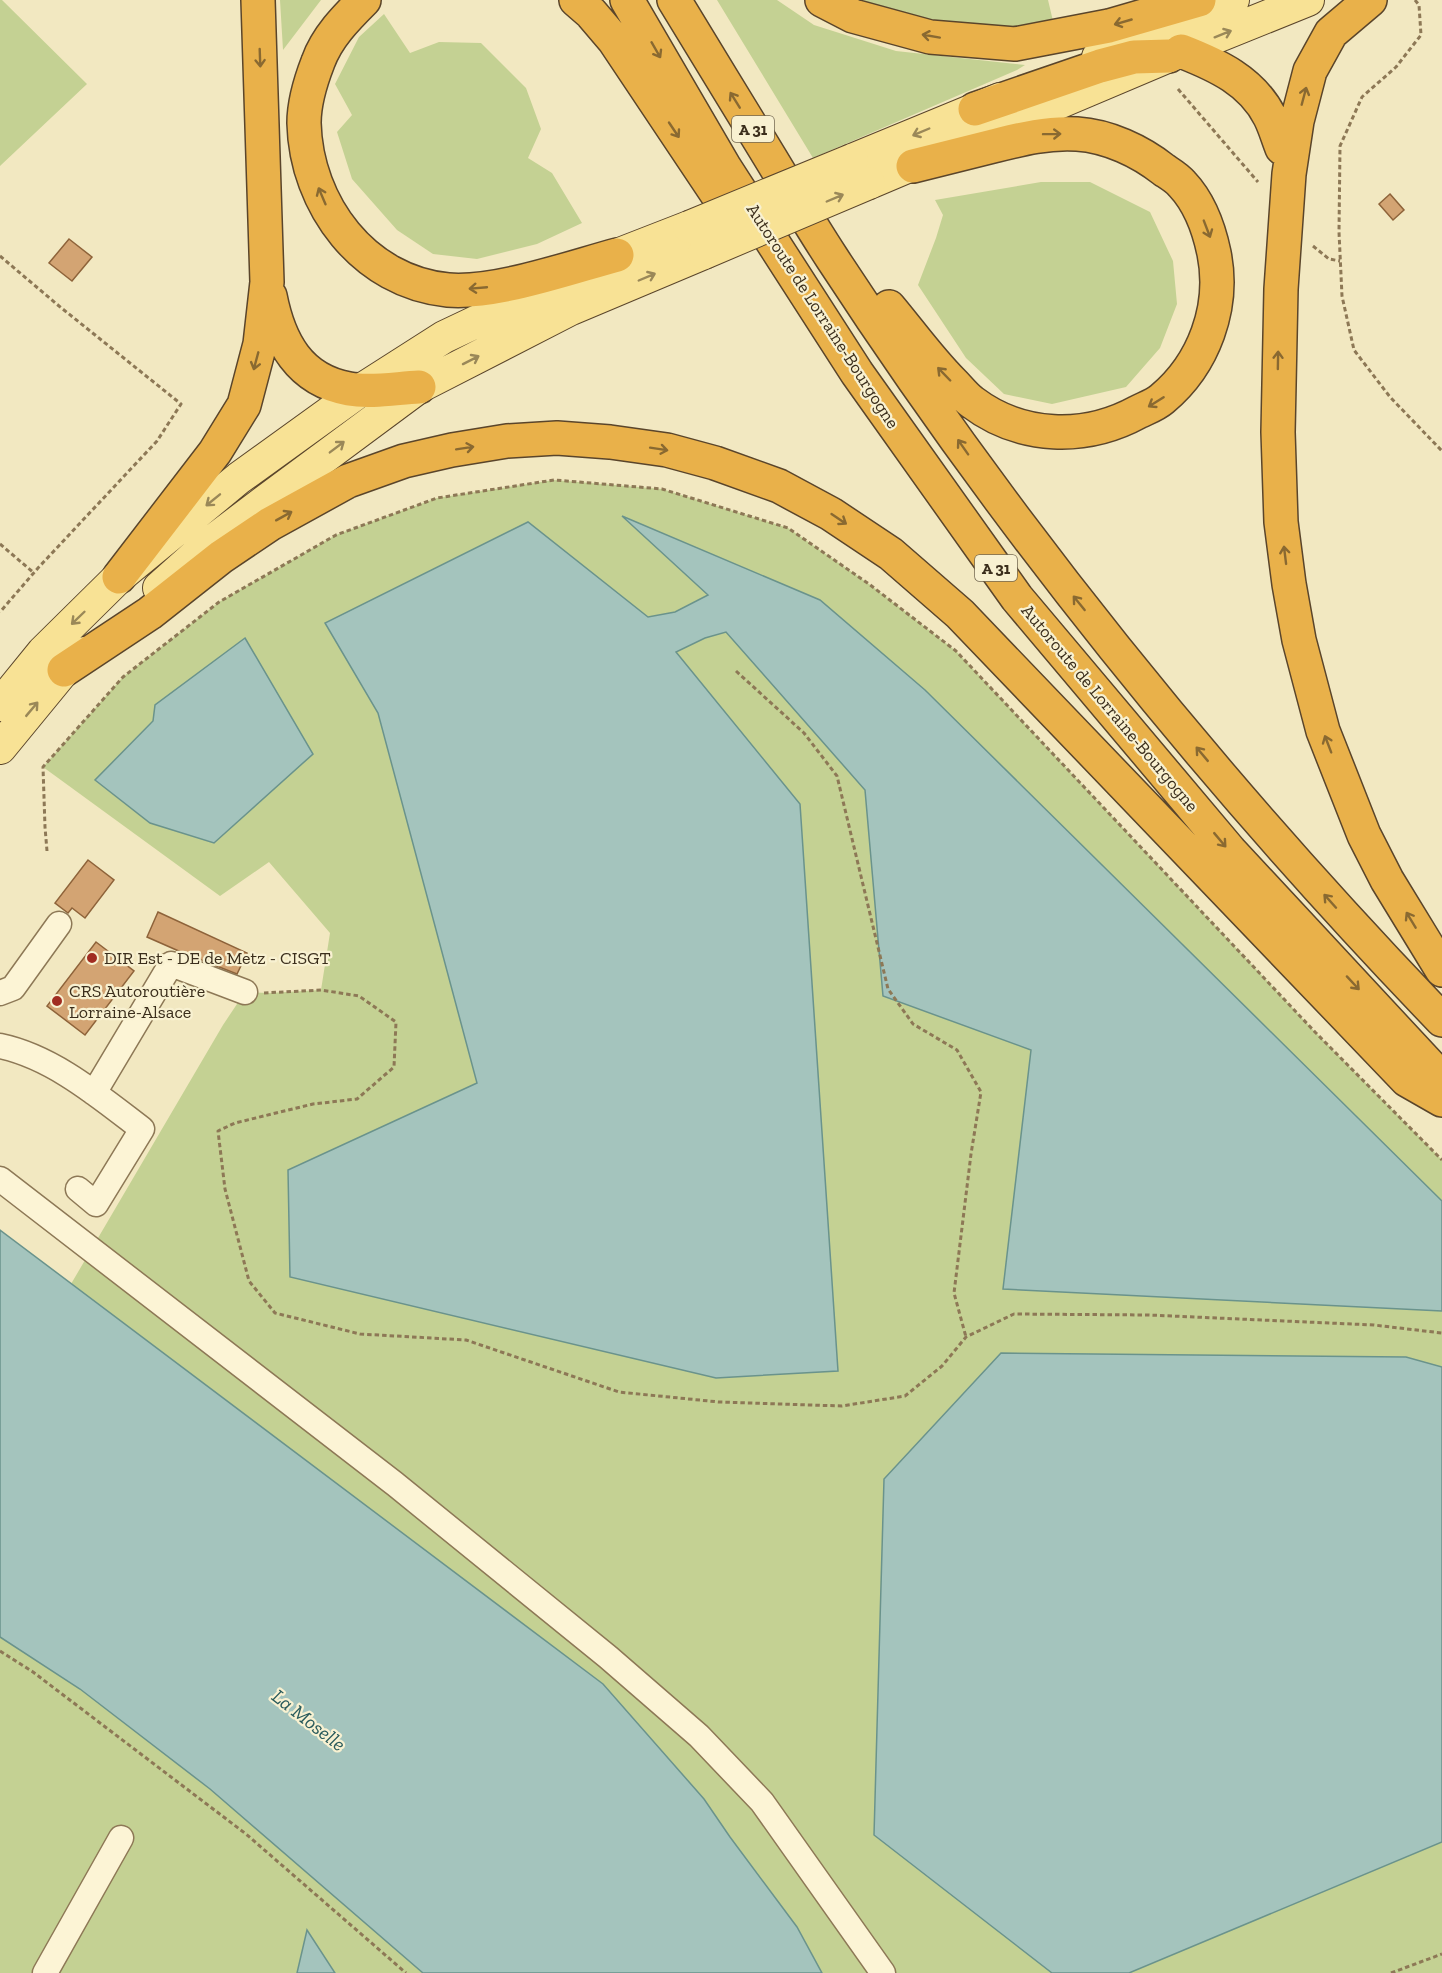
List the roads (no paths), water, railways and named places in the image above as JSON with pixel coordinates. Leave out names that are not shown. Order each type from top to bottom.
[{"type":"highway","points":[[119,577],[215,452],[244,405],[260,344],[267,282],[258,0]]},
{"type":"highway","points":[[364,0],[337,29],[319,59],[310,86],[304,122],[309,164],[324,203],[339,227],[361,251],[388,269],[417,284],[449,290],[481,289],[514,283],[617,255]]},
{"type":"highway","points":[[576,0],[591,13],[614,40],[875,429],[1017,598]]},
{"type":"highway","name":"Autoroute de Lorraine-Bourgogne","points":[[627,0],[725,168],[857,373],[1017,598],[1230,851],[1442,1079]]},
{"type":"highway","name":"A 31","points":[[674,0],[831,257],[973,461],[1072,596],[1268,831],[1349,922],[1442,1020]]},
{"type":"highway","points":[[822,0],[853,16],[930,37],[1015,44],[1108,26],[1200,0]]},
{"type":"highway","points":[[1370,0],[1331,33],[1310,71],[1297,121],[1289,174],[1280,300],[1278,432],[1281,522],[1288,584],[1299,640],[1323,731],[1364,835],[1393,890],[1442,970]]},
{"type":"highway","points":[[975,109],[1100,66],[1134,57],[1175,53],[1229,72],[1256,94],[1271,117],[1282,148]]},
{"type":"highway","points":[[831,257],[864,276],[935,364],[971,402],[998,418],[1025,428],[1057,434],[1099,428],[1127,418],[1161,400],[1183,378],[1201,350],[1212,323],[1217,292],[1215,262],[1209,232],[1197,206],[1182,184],[1166,171],[1150,159],[1116,142],[1079,134],[1040,135],[914,166]]},
{"type":"highway","points":[[267,282],[275,319],[288,347],[301,366],[320,381],[361,390],[419,387]]},
{"type":"highway","points":[[64,670],[150,613],[221,557],[270,524],[348,481],[404,461],[507,441],[557,438],[667,450],[715,463],[779,486],[831,513],[891,554],[968,622],[1407,1080],[1442,1100]]},
{"type":"main road","points":[[0,748],[64,670],[206,546],[419,387],[571,309],[696,240],[861,172],[975,109],[1233,0]]},
{"type":"main road","points":[[861,172],[914,166],[1175,53],[1308,0]]},
{"type":"main road","points":[[0,705],[43,652],[119,577],[239,478],[361,390],[444,337],[617,255],[696,240]]},
{"type":"street","points":[[0,993],[13,988],[59,924]]},
{"type":"street","points":[[94,1093],[171,964],[245,992]]},
{"type":"street","points":[[0,1046],[15,1049],[72,1078],[142,1129],[96,1204],[78,1189]]},
{"type":"street","points":[[0,1179],[395,1484],[608,1657],[699,1736],[762,1802],[884,1973]]},
{"type":"street","points":[[45,1973],[121,1838]]},
{"type":"water","points":[[622,516],[820,600],[925,690],[1442,1201],[1442,1311],[1003,1289],[1031,1050],[883,996],[865,790],[726,632],[705,638],[676,652],[800,804],[838,1371],[716,1378],[290,1277],[288,1170],[477,1083],[378,713],[325,623],[528,522],[648,617],[675,612],[708,595]]},
{"type":"water","points":[[245,638],[313,754],[214,843],[150,823],[95,780],[153,721],[155,705]]},
{"type":"water","name":"La Moselle","points":[[0,1230],[603,1684],[704,1799],[797,1927],[822,1973],[423,1973],[210,1789],[80,1689],[0,1637]]},
{"type":"water","points":[[1001,1353],[1406,1357],[1442,1367],[1442,1842],[1129,1973],[1052,1973],[874,1835],[884,1479]]},
{"type":"water","points":[[307,1930],[335,1973],[297,1973]]},
{"type":"place","name":"DIR Est - DE de Metz - CISGT","points":[[92,958]]},
{"type":"place","name":"CRS Autoroutière Lorraine-Alsace","points":[[57,1001]]}]
